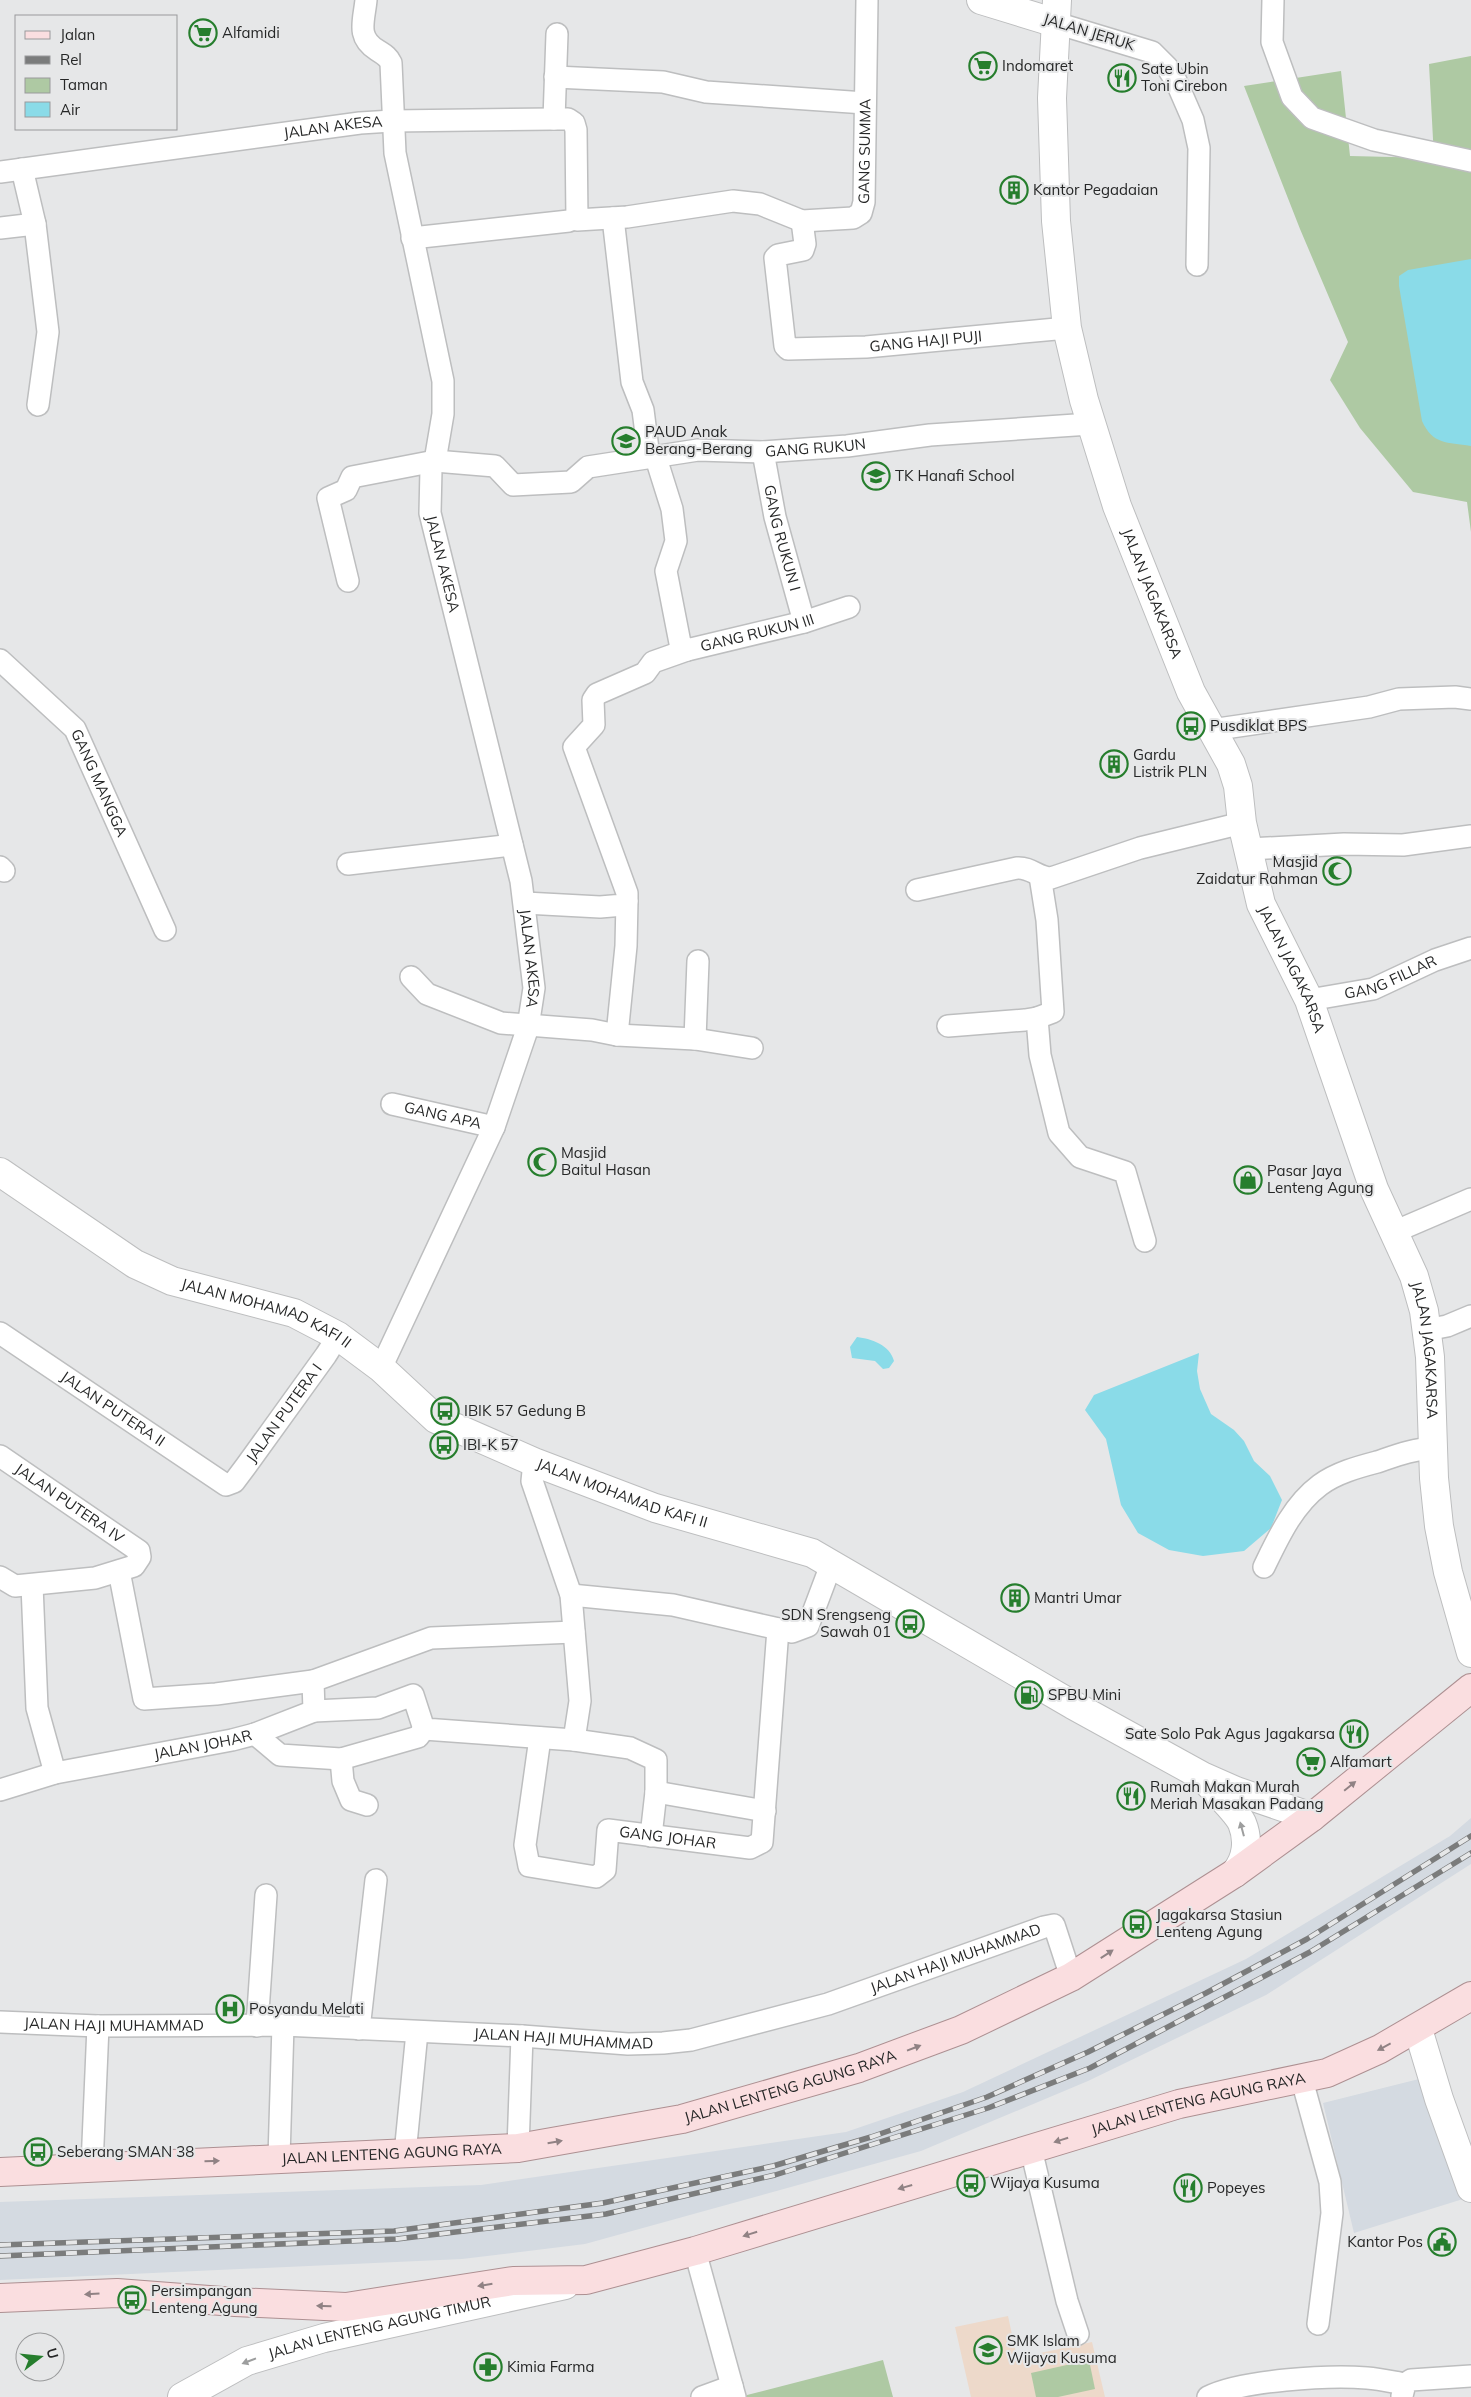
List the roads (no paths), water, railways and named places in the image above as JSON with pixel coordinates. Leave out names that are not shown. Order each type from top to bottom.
[{"type":"main road","name":"JALAN JERUK","points":[[981,0],[1057,11]]},
{"type":"main road","name":"JALAN JAGAKARSA","points":[[1057,11],[1052,98],[1053,169],[1062,290],[1068,328],[1090,424],[1117,506],[1191,692],[1231,764],[1238,786],[1246,836],[1261,904],[1309,1000],[1374,1189],[1414,1276],[1424,1311],[1430,1357],[1433,1448],[1439,1526],[1448,1572],[1471,1653]]},
{"type":"main road","name":"JALAN MOHAMAD KAFI II","points":[[0,1172],[135,1264],[172,1281],[294,1314],[338,1336],[380,1368],[436,1419],[534,1462],[655,1508],[812,1554],[1073,1705],[1202,1776],[1236,1791],[1312,1817]]},
{"type":"main road","name":"JALAN LENTENG AGUNG RAYA","points":[[0,2172],[92,2166],[518,2148],[682,2119],[859,2068],[961,2030],[1072,1977],[1234,1873],[1312,1817],[1471,1688]]},
{"type":"main road","name":"JALAN MOHAMAD KAFI II","points":[[1202,1776],[1242,1822],[1247,1850],[1242,1865],[1234,1873]]},
{"type":"main road","name":"JALAN LENTENG AGUNG RAYA","points":[[0,2298],[117,2293],[235,2302],[346,2307],[513,2281],[586,2280],[695,2251],[1179,2104],[1302,2080],[1348,2065],[1418,2028],[1471,1996]]},
{"type":"main road","points":[[1418,2028],[1439,2099],[1471,2188]]},
{"type":"main road","name":"JALAN LENTENG AGUNG TIMUR","points":[[182,2397],[247,2361],[324,2338],[521,2296],[586,2280]]},
{"type":"street","points":[[366,0],[362,32],[365,40],[387,56],[391,63],[392,121],[568,119],[574,123],[576,130],[577,220],[613,218],[732,201],[760,204],[802,221]]},
{"type":"street","name":"GANG SUMMA","points":[[802,221],[852,218],[860,213],[864,202],[867,0]]},
{"type":"street","points":[[1273,0],[1272,42],[1292,97],[1312,118],[1374,140],[1471,161]]},
{"type":"street","name":"JALAN JERUK","points":[[1057,11],[1152,52],[1167,67],[1176,81],[1194,120],[1199,148],[1197,265]]},
{"type":"street","points":[[554,119],[557,34]]},
{"type":"street","points":[[555,78],[663,82],[706,92],[865,103]]},
{"type":"street","name":"JALAN AKESA","points":[[0,172],[316,128],[392,121],[395,152],[443,381],[443,414],[435,461],[431,469],[430,513],[526,902],[534,988],[528,1027],[494,1127],[380,1368]]},
{"type":"street","points":[[22,169],[35,224],[48,332],[38,405]]},
{"type":"street","name":"GANG RUKUN III","points":[[613,218],[632,382],[643,410],[652,456],[672,509],[676,541],[666,571],[680,643],[687,650],[804,622],[849,607]]},
{"type":"street","points":[[412,238],[569,221]]},
{"type":"street","name":"GANG HAJI PUJI","points":[[802,221],[805,244],[803,250],[782,254],[776,258],[785,346],[792,350],[866,347],[1068,328]]},
{"type":"street","points":[[0,228],[35,224]]},
{"type":"street","name":"GANG RUKUN","points":[[348,581],[328,498],[346,490],[352,477],[435,461],[495,466],[513,485],[571,482],[588,467],[698,450],[763,452],[847,446],[930,435],[1090,424]]},
{"type":"street","name":"GANG RUKUN I","points":[[763,452],[774,517],[804,622]]},
{"type":"street","points":[[617,1034],[626,946],[627,893],[574,747],[594,725],[593,700],[597,694],[645,672],[653,662],[687,650]]},
{"type":"street","name":"GANG MANGGA","points":[[0,660],[75,729],[165,930]]},
{"type":"street","points":[[1211,730],[1369,706],[1399,699],[1455,697],[1471,699]]},
{"type":"street","points":[[917,890],[1017,868],[1031,870],[1040,876],[1051,878],[1140,848],[1246,836],[1344,844],[1403,844],[1471,836]]},
{"type":"street","points":[[348,864],[512,845]]},
{"type":"street","points":[[948,1026],[1024,1020],[1037,1018],[1053,1012],[1047,920],[1040,876]]},
{"type":"street","points":[[526,902],[600,907],[624,905],[627,900]]},
{"type":"street","name":"GANG FILLAR","points":[[1309,1000],[1373,989],[1435,960],[1471,948]]},
{"type":"street","points":[[695,1039],[698,961]]},
{"type":"street","points":[[410,977],[427,994],[501,1023],[528,1027],[592,1030],[617,1034],[695,1039],[752,1048]]},
{"type":"street","points":[[1037,1018],[1040,1055],[1059,1133],[1080,1157],[1125,1172],[1145,1241]]},
{"type":"street","name":"GANG APA","points":[[392,1104],[494,1127]]},
{"type":"street","points":[[1394,1232],[1471,1199]]},
{"type":"street","points":[[1426,1330],[1448,1326],[1471,1316]]},
{"type":"street","name":"JALAN PUTERA II","points":[[0,1333],[226,1485]]},
{"type":"street","name":"JALAN PUTERA I","points":[[226,1485],[234,1482],[338,1336]]},
{"type":"street","points":[[1264,1567],[1280,1533],[1292,1515],[1320,1485],[1339,1474],[1417,1449],[1433,1448]]},
{"type":"street","name":"JALAN PUTERA IV","points":[[0,1456],[139,1550],[140,1557],[134,1566],[119,1571]]},
{"type":"street","points":[[534,1462],[532,1481],[572,1594],[580,1701],[574,1740]]},
{"type":"street","points":[[572,1594],[672,1605],[792,1632],[808,1626],[831,1565]]},
{"type":"street","points":[[0,1577],[15,1586],[94,1578],[119,1571],[144,1699],[216,1694],[313,1681],[432,1638],[574,1632]]},
{"type":"street","points":[[32,1584],[37,1708],[55,1772]]},
{"type":"street","name":"GANG JOHAR","points":[[540,1738],[524,1845],[529,1866],[596,1877],[605,1870],[608,1830],[750,1848],[762,1842],[778,1629]]},
{"type":"street","points":[[313,1681],[314,1711]]},
{"type":"street","points":[[255,1734],[314,1711],[378,1708],[413,1695],[424,1729],[574,1740],[630,1748],[656,1760],[656,1792],[651,1836]]},
{"type":"street","name":"JALAN JOHAR","points":[[0,1790],[55,1772],[255,1734],[280,1755],[341,1759],[418,1737],[424,1729]]},
{"type":"street","points":[[341,1759],[343,1781],[351,1800],[367,1805]]},
{"type":"street","points":[[656,1792],[764,1811]]},
{"type":"street","points":[[359,2029],[376,1880]]},
{"type":"street","points":[[257,2026],[266,1895]]},
{"type":"street","name":"JALAN HAJI MUHAMMAD","points":[[0,2022],[98,2026],[283,2026],[522,2036],[628,2044],[691,2040],[828,2004],[1054,1925],[1072,1977]]},
{"type":"street","points":[[92,2166],[98,2026]]},
{"type":"street","points":[[279,2158],[283,2026]]},
{"type":"street","points":[[405,2154],[417,2032]]},
{"type":"street","points":[[518,2148],[522,2036]]},
{"type":"street","points":[[1302,2080],[1330,2182],[1332,2213],[1318,2324]]},
{"type":"street","points":[[1031,2149],[1067,2300],[1078,2334]]},
{"type":"street","points":[[695,2251],[733,2392],[702,2397]]},
{"type":"street","points":[[1208,2397],[1226,2389],[1306,2379],[1368,2378],[1404,2391],[1411,2380],[1471,2376]]},
{"type":"water","points":[[1471,259],[1471,446],[1448,443],[1436,438],[1426,429],[1422,421],[1399,286],[1399,276],[1408,270]]},
{"type":"water","points":[[857,1337],[874,1341],[889,1351],[894,1361],[889,1368],[883,1369],[875,1361],[852,1358],[850,1347]]},
{"type":"water","points":[[1199,1353],[1197,1371],[1200,1389],[1211,1414],[1234,1430],[1244,1441],[1254,1461],[1270,1476],[1282,1500],[1271,1528],[1244,1551],[1203,1556],[1169,1550],[1138,1533],[1121,1505],[1106,1439],[1085,1410],[1094,1395]]},
{"type":"railway","points":[[0,2245],[394,2231],[603,2203],[773,2166],[871,2137],[987,2097],[1088,2052],[1206,1993],[1307,1939],[1471,1836]]},
{"type":"railway","points":[[0,2256],[397,2239],[606,2214],[775,2175],[988,2108],[1090,2068],[1310,1952],[1471,1853]]},
{"type":"place","name":"Alfamidi","points":[[203,33]]},
{"type":"place","name":"Indomaret","points":[[983,66]]},
{"type":"place","name":"Sate Ubin Toni Cirebon","points":[[1122,78]]},
{"type":"place","name":"Kantor Pegadaian","points":[[1014,190]]},
{"type":"place","name":"PAUD Anak Berang-Berang","points":[[626,441]]},
{"type":"place","name":"TK Hanafi School","points":[[876,476]]},
{"type":"place","name":"Pusdiklat BPS","points":[[1191,726]]},
{"type":"place","name":"Gardu Listrik PLN","points":[[1114,764]]},
{"type":"place","name":"Masjid Zaidatur Rahman","points":[[1337,871]]},
{"type":"place","name":"Masjid Baitul Hasan","points":[[542,1162]]},
{"type":"place","name":"Pasar Jaya Lenteng Agung","points":[[1248,1180]]},
{"type":"place","name":"IBIK 57 Gedung B","points":[[445,1411]]},
{"type":"place","name":"IBI-K 57","points":[[444,1445]]},
{"type":"place","name":"Mantri Umar","points":[[1015,1598]]},
{"type":"place","name":"SDN Srengseng Sawah 01","points":[[910,1624]]},
{"type":"place","name":"SPBU Mini","points":[[1029,1695]]},
{"type":"place","name":"Sate Solo Pak Agus Jagakarsa","points":[[1354,1734]]},
{"type":"place","name":"Alfamart","points":[[1311,1762]]},
{"type":"place","name":"Rumah Makan Murah Meriah Masakan Padang","points":[[1131,1796]]},
{"type":"place","name":"Jagakarsa Stasiun Lenteng Agung","points":[[1137,1924]]},
{"type":"place","name":"Posyandu Melati","points":[[230,2009]]},
{"type":"place","name":"Seberang SMAN 38","points":[[38,2152]]},
{"type":"place","name":"Wijaya Kusuma","points":[[971,2183]]},
{"type":"place","name":"Popeyes","points":[[1188,2188]]},
{"type":"place","name":"Kantor Pos","points":[[1442,2242]]},
{"type":"place","name":"Persimpangan Lenteng Agung","points":[[132,2300]]},
{"type":"place","name":"SMK Islam Wijaya Kusuma","points":[[988,2350]]},
{"type":"place","name":"Kimia Farma","points":[[488,2367]]}]
